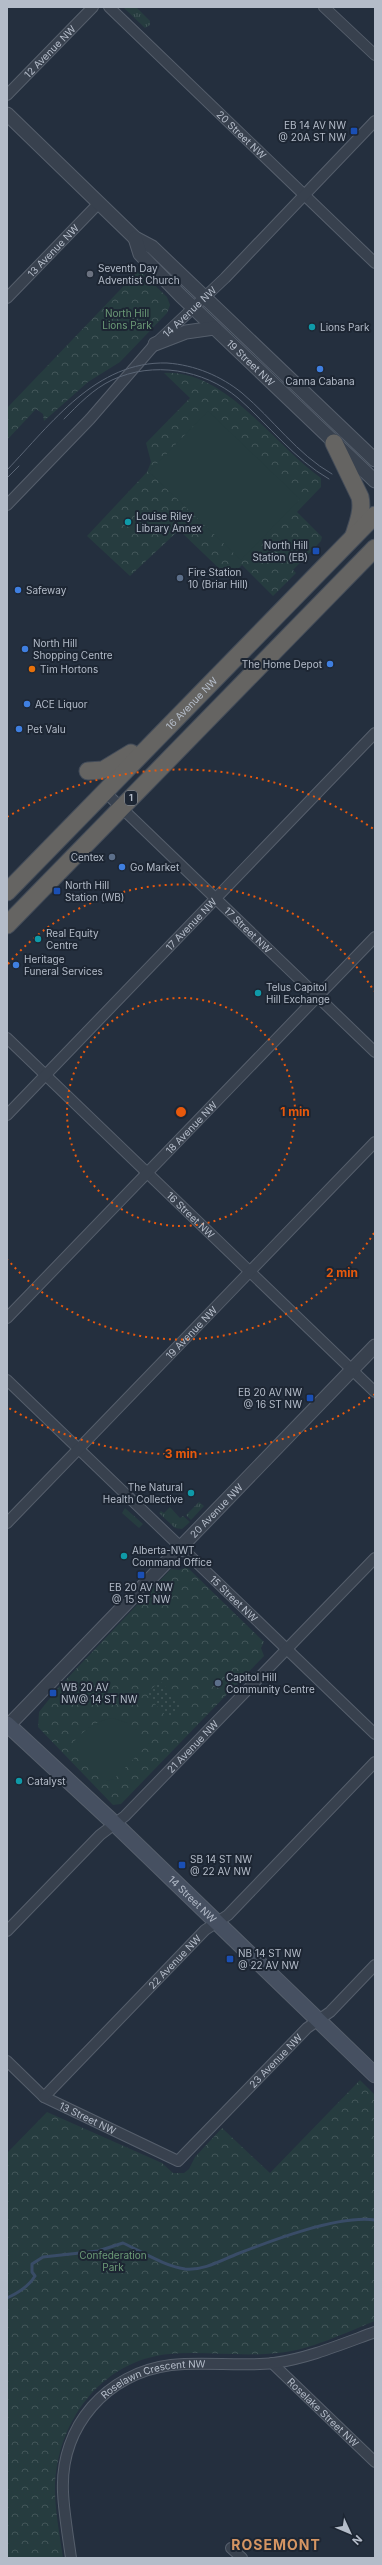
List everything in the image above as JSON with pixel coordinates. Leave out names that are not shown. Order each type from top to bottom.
[{"type":"highway","points":[[334,443],[359,494],[362,504],[352,538]]},
{"type":"highway","name":"16 Avenue NW","points":[[7,892],[375,515]]},
{"type":"highway","name":"1","points":[[7,925],[375,548]]},
{"type":"highway","points":[[88,771],[103,770],[139,746],[154,740]]},
{"type":"main road","name":"14 Street NW","points":[[8,1721],[375,2075]]},
{"type":"street","name":"12 Avenue NW","points":[[7,95],[93,7]]},
{"type":"street","name":"20 Street NW","points":[[109,7],[375,262]]},
{"type":"street","points":[[324,7],[375,55]]},
{"type":"street","name":"19 Street NW","points":[[7,114],[135,238],[152,246],[204,298],[375,460]]},
{"type":"street","name":"14 Avenue NW","points":[[7,505],[85,424],[155,344],[192,307],[204,298],[375,121]]},
{"type":"street","name":"13 Avenue NW","points":[[7,298],[99,203]]},
{"type":"street","name":"19 Street NW","points":[[135,238],[140,254],[192,307],[375,481]]},
{"type":"street","points":[[155,344],[186,332],[214,328]]},
{"type":"street","name":"17 Avenue NW","points":[[7,1114],[375,733]]},
{"type":"street","name":"17 Street NW","points":[[104,791],[375,1052]]},
{"type":"street","name":"18 Avenue NW","points":[[7,1318],[148,1174],[375,937]]},
{"type":"street","name":"16 Street NW","points":[[7,1038],[375,1392]]},
{"type":"street","name":"19 Avenue NW","points":[[7,1523],[375,1142]]},
{"type":"street","name":"20 Avenue NW","points":[[8,1721],[181,1546],[375,1346]]},
{"type":"street","name":"15 Street NW","points":[[7,1380],[375,1734]]},
{"type":"street","name":"21 Avenue NW","points":[[7,1931],[100,1835],[116,1824],[375,1558]]},
{"type":"street","name":"22 Avenue NW","points":[[44,2097],[205,1930],[228,1915],[375,1762]]},
{"type":"street","name":"23 Avenue NW","points":[[178,2161],[306,2028],[330,2012],[375,1965]]},
{"type":"street","name":"13 Street NW","points":[[7,2061],[44,2097],[178,2161]]},
{"type":"street","name":"Roselawn Crescent NW","points":[[71,2558],[63,2491],[66,2460],[77,2426],[99,2397],[128,2377],[171,2365],[272,2363],[302,2358],[375,2332]]},
{"type":"street","name":"Roselake Street NW","points":[[272,2363],[375,2462]]},
{"type":"street","points":[[231,2548],[242,2558]]},
{"type":"green space","points":[[123,7],[136,7],[150,21],[150,25],[145,28]]},
{"type":"green space","name":"North Hill Lions Park","points":[[139,270],[167,297],[170,305],[167,313],[120,362],[88,382],[44,421],[43,414],[36,409],[7,440],[7,408]]},
{"type":"green space","points":[[164,373],[186,375],[208,383],[228,396],[248,412],[321,478],[321,487],[297,512],[322,537],[321,541],[293,570],[296,573],[273,596],[242,565],[229,578],[179,530],[130,576],[87,536],[147,472],[151,462],[146,443],[190,398]]},
{"type":"green space","points":[[208,411],[300,499],[241,560],[149,472]]},
{"type":"green space","points":[[199,1502],[204,1506],[191,1520],[186,1515]]},
{"type":"green space","points":[[170,1507],[180,1518],[183,1516],[190,1522],[182,1529],[175,1528],[159,1513],[161,1511],[164,1513]]},
{"type":"green space","points":[[125,1508],[143,1524],[139,1528],[122,1513]]},
{"type":"green space","points":[[187,1567],[264,1642],[261,1648],[264,1656],[121,1804],[113,1805],[38,1727],[39,1712],[58,1688],[171,1569],[179,1570]]},
{"type":"green space","points":[[160,1681],[182,1705],[168,1718],[146,1694]]},
{"type":"green space","points":[[112,1718],[128,1723],[150,1742],[114,1779],[106,1781],[70,1746],[88,1728],[99,1722]]},
{"type":"green space","name":"Confederation Park","points":[[360,2080],[375,2095],[375,2321],[315,2345],[290,2351],[264,2354],[169,2354],[144,2359],[122,2369],[103,2382],[86,2399],[73,2419],[64,2441],[57,2465],[55,2489],[63,2558],[7,2558],[7,2153],[47,2112],[162,2163],[173,2173],[184,2173],[189,2169],[195,2157],[222,2128],[270,2173]]},
{"type":"waterway","points":[[7,2298],[30,2283],[35,2276],[32,2272],[32,2264],[43,2257],[98,2251],[123,2243],[169,2265],[192,2269],[212,2264],[269,2242],[306,2230],[343,2221],[360,2219],[375,2220]]},
{"type":"tram line","points":[[7,470],[59,415],[77,398],[97,384],[118,372],[142,365],[167,363],[188,366],[207,372],[234,387],[253,403],[308,457],[332,474]]},
{"type":"tram line","points":[[64,419],[98,388],[112,380],[128,374],[144,371],[177,371],[209,380],[224,388],[249,408],[304,462],[329,479]]},
{"type":"tram line","points":[[7,478],[19,466]]},
{"type":"place","name":"EB 14 AV NW @ 20A ST NW","points":[[354,131]]},
{"type":"place","name":"Seventh Day Adventist Church","points":[[90,274]]},
{"type":"place","name":"Lions Park","points":[[312,327]]},
{"type":"place","name":"Canna Cabana","points":[[320,369]]},
{"type":"place","name":"Louise Riley Library Annex","points":[[128,522]]},
{"type":"place","name":"North Hill Station (EB)","points":[[316,551]]},
{"type":"place","name":"Fire Station 10 (Briar Hill)","points":[[180,578]]},
{"type":"place","name":"Safeway","points":[[18,590]]},
{"type":"place","name":"North Hill Shopping Centre","points":[[25,649]]},
{"type":"place","name":"The Home Depot","points":[[330,664]]},
{"type":"place","name":"Tim Hortons","points":[[32,669]]},
{"type":"place","name":"ACE Liquor","points":[[27,704]]},
{"type":"place","name":"Pet Valu","points":[[19,729]]},
{"type":"place","name":"Centex","points":[[112,857]]},
{"type":"place","name":"Go Market","points":[[122,867]]},
{"type":"place","name":"North Hill Station (WB)","points":[[57,891]]},
{"type":"place","name":"Real Equity Centre","points":[[38,939]]},
{"type":"place","name":"Heritage Funeral Services","points":[[16,965]]},
{"type":"place","name":"Telus Capitol Hill Exchange","points":[[258,993]]},
{"type":"place","name":"EB 20 AV NW @ 16 ST NW","points":[[310,1398]]},
{"type":"place","name":"The Natural Health Collective","points":[[191,1493]]},
{"type":"place","name":"Alberta-NWT Command Office","points":[[124,1556]]},
{"type":"place","name":"EB 20 AV NW @ 15 ST NW","points":[[141,1575]]},
{"type":"place","name":"Capitol Hill Community Centre","points":[[218,1683]]},
{"type":"place","name":"WB 20 AV NW@ 14 ST NW","points":[[53,1693]]},
{"type":"place","name":"Catalyst","points":[[19,1781]]},
{"type":"place","name":"SB 14 ST NW @ 22 AV NW","points":[[182,1865]]},
{"type":"place","name":"NB 14 ST NW @ 22 AV NW","points":[[230,1959]]},
{"type":"district","name":"ROSEMONT","points":[[276,2545]]}]
